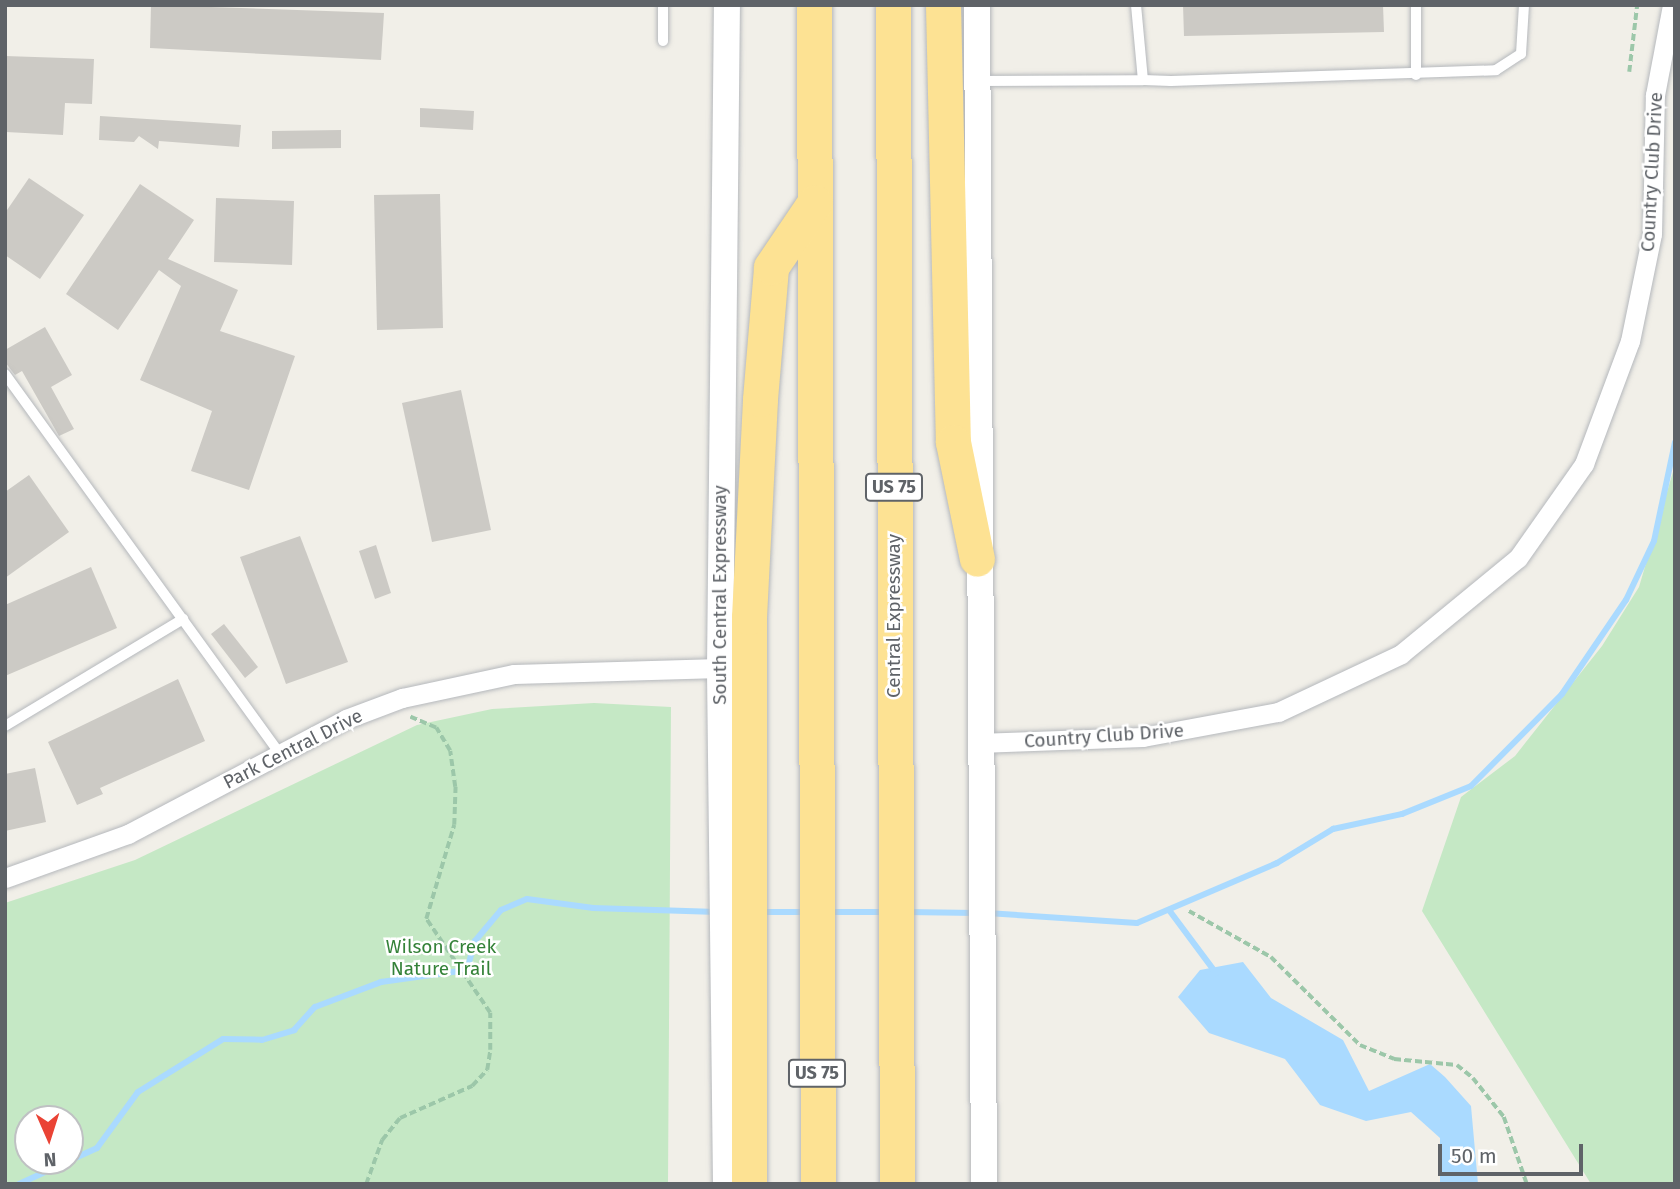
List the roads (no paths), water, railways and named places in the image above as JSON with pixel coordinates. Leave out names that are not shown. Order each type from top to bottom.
[{"type":"highway","name":"US 75","points":[[814,5],[818,1184]]},
{"type":"highway","name":"Central Expressway","points":[[893,5],[897,1184]]},
{"type":"highway","points":[[943,5],[953,442],[978,559]]},
{"type":"highway","points":[[749,1184],[734,948],[733,861],[771,267],[815,202]]},
{"type":"main road","name":"South Central Expressway","points":[[727,5],[720,668],[733,861]]},
{"type":"main road","points":[[977,5],[978,743],[984,1184]]},
{"type":"main road","points":[[726,1184],[734,948]]},
{"type":"street","name":"Country Club Drive","points":[[978,743],[1143,737],[1278,712],[1401,654],[1518,558],[1584,464],[1630,341],[1652,234],[1656,86],[1672,5]]},
{"type":"street","name":"Park Central Drive","points":[[5,878],[128,834],[354,715],[456,684],[514,674],[720,668]]},
{"type":"lane","points":[[663,5],[663,41]]},
{"type":"lane","points":[[1136,5],[1143,80]]},
{"type":"lane","points":[[1416,5],[1416,75]]},
{"type":"lane","points":[[977,80],[1481,74],[1509,65],[1523,47],[1524,5]]},
{"type":"lane","points":[[5,374],[279,753]]},
{"type":"lane","points":[[5,726],[183,619]]},
{"type":"water","points":[[1243,962],[1271,998],[1343,1040],[1369,1091],[1430,1064],[1445,1077],[1471,1106],[1478,1184],[1440,1184],[1440,1138],[1411,1112],[1366,1121],[1320,1105],[1285,1059],[1209,1033],[1178,997],[1200,970]]},
{"type":"waterway","points":[[987,913],[1137,923],[1277,863],[1333,829],[1402,814],[1471,786],[1562,694],[1626,600],[1654,541],[1675,442]]},
{"type":"waterway","points":[[19,1184],[97,1148],[138,1092],[223,1039],[262,1040],[294,1030],[315,1007],[381,982],[467,970],[475,941],[501,910],[527,899],[593,908],[717,912]]},
{"type":"waterway","points":[[1169,910],[1216,973]]},
{"type":"waterway","points":[[760,912],[805,912]]},
{"type":"waterway","points":[[826,912],[885,912]]},
{"type":"waterway","points":[[907,912],[976,913]]},
{"type":"park label","name":"Wilson Creek Nature Trail","points":[[441,958]]}]
